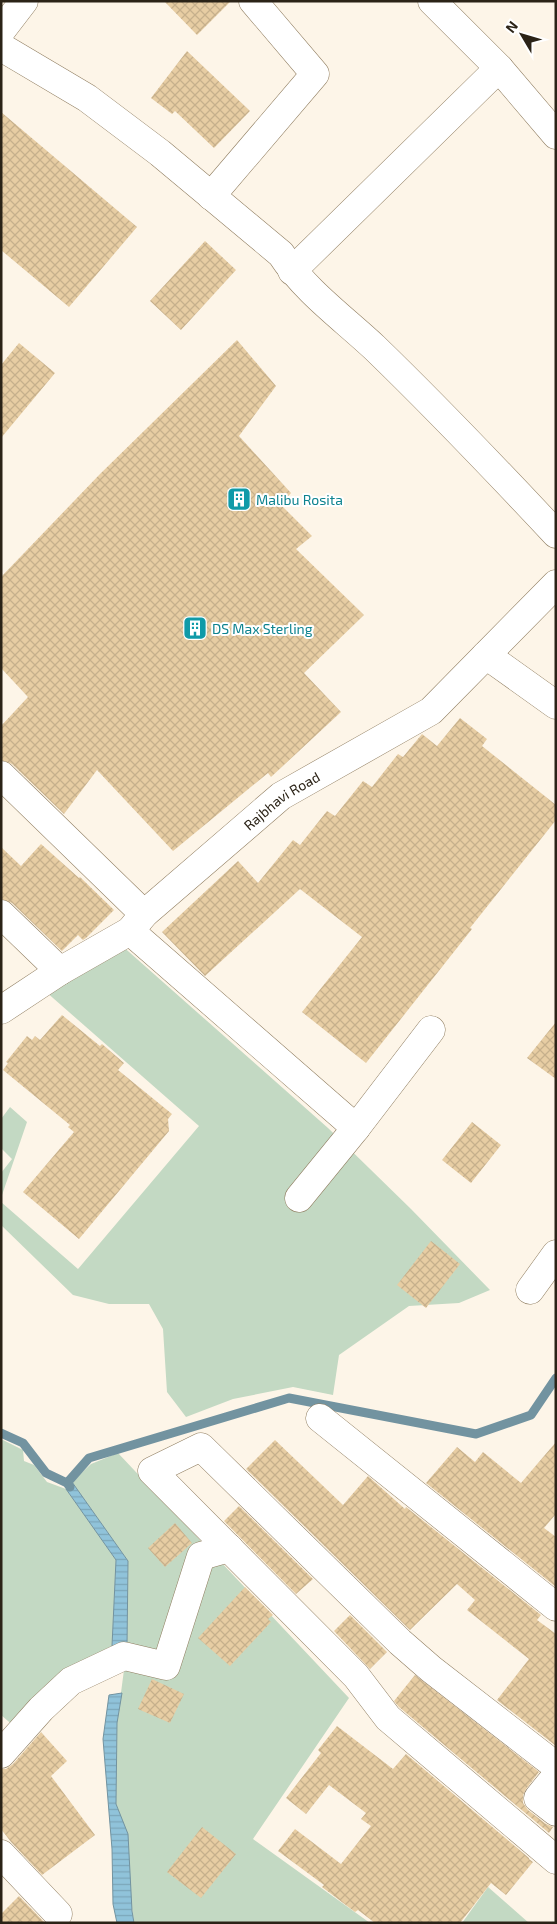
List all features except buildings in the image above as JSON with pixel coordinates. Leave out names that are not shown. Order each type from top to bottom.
[{"type":"street","points":[[1,31],[24,1]]},
{"type":"street","points":[[211,196],[316,74],[253,1]]},
{"type":"street","points":[[432,1],[499,68],[556,135]]},
{"type":"street","points":[[1,47],[87,98],[160,153],[281,254],[292,271],[396,369],[486,459],[556,534]]},
{"type":"street","points":[[292,271],[499,68]]},
{"type":"street","name":"Rajbhavi Road","points":[[1,1010],[137,922],[281,796],[431,711],[556,584]]},
{"type":"street","points":[[486,655],[556,705]]},
{"type":"street","points":[[1,776],[137,922],[356,1128]]},
{"type":"street","points":[[1,914],[60,971]]},
{"type":"street","points":[[299,1198],[356,1128],[431,1030]]},
{"type":"street","points":[[530,1290],[556,1254]]},
{"type":"street","points":[[320,1418],[556,1607]]},
{"type":"street","points":[[556,1766],[400,1642],[201,1447],[152,1471],[356,1676],[388,1718],[556,1860]]},
{"type":"street","points":[[1,1754],[41,1709],[70,1681],[124,1656],[166,1666],[201,1556],[229,1548]]},
{"type":"street","points":[[556,1776],[538,1798],[556,1812]]},
{"type":"street","points":[[1,1854],[58,1914]]},
{"type":"green space","points":[[120,944],[328,1128],[490,1290],[459,1303],[409,1306],[339,1355],[333,1395],[293,1387],[233,1399],[186,1417],[167,1392],[163,1329],[149,1304],[109,1304],[73,1295],[1,1225],[1,1202],[78,1269],[199,1126],[45,991]]},
{"type":"green space","points":[[10,1107],[27,1122],[1,1198],[1,1173],[12,1159],[1,1148],[1,1119]]},
{"type":"green space","points":[[1,1439],[23,1450],[24,1461],[34,1465],[47,1482],[66,1489],[116,1560],[112,1646],[70,1667],[15,1727],[1,1715]]},
{"type":"green space","points":[[118,1453],[349,1698],[253,1839],[370,1923],[134,1923],[119,1812],[116,1804],[117,1723],[127,1647],[128,1561],[72,1482],[91,1464]]},
{"type":"green space","points":[[488,1887],[529,1923],[462,1923]]},
{"type":"water","points":[[72,1482],[128,1561],[127,1647],[112,1646],[116,1560],[66,1489]]},
{"type":"water","points":[[122,1693],[117,1723],[116,1804],[128,1834],[134,1923],[117,1923],[113,1904],[112,1849],[103,1739],[109,1695]]},
{"type":"waterway","points":[[67,1483],[89,1458],[289,1398],[476,1434],[531,1415],[556,1378]]},
{"type":"waterway","points":[[1,1433],[23,1443],[46,1473],[67,1483],[70,1487]]},
{"type":"place","name":"Malibu Rosita","points":[[239,499]]},
{"type":"place","name":"DS Max Sterling","points":[[195,628]]}]
